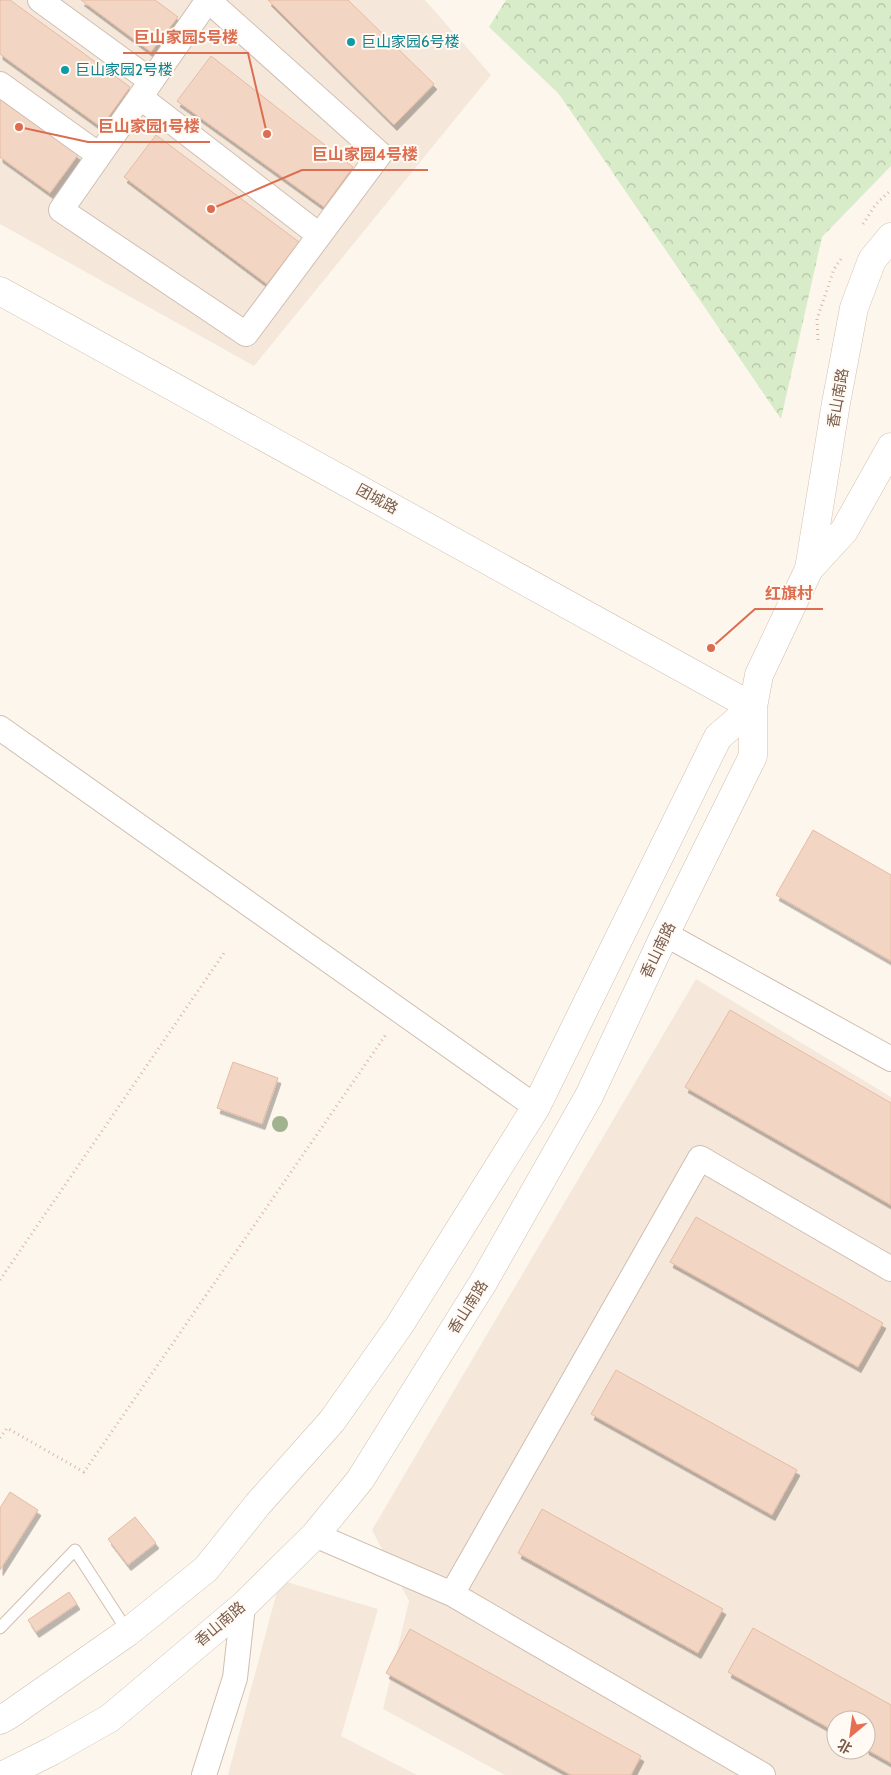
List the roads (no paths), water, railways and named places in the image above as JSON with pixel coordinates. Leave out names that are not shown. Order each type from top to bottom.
[{"type":"street","points":[[40,0],[319,235]]},
{"type":"street","points":[[208,0],[380,154],[246,334],[61,210],[146,89],[208,0]]},
{"type":"street","points":[[0,84],[99,155]]},
{"type":"street","name":"香山南路","points":[[4,1775],[52,1751],[110,1718],[243,1606],[315,1535],[360,1480],[484,1281],[589,1096],[665,934],[753,756],[753,707],[760,675],[809,569],[836,403],[854,308],[872,260],[891,237]]},
{"type":"street","name":"团城路","points":[[0,291],[753,707]]},
{"type":"street","name":"香山南路","points":[[809,569],[844,531],[891,447]]},
{"type":"street","points":[[0,1720],[9,1716],[128,1632],[206,1569],[258,1504],[332,1421],[399,1326],[536,1107],[718,737],[753,707]]},
{"type":"street","points":[[0,728],[536,1107]]},
{"type":"street","points":[[665,934],[891,1060]]},
{"type":"street","points":[[452,1594],[700,1158],[891,1270]]},
{"type":"street","points":[[315,1535],[452,1594],[763,1775]]},
{"type":"street","points":[[204,1775],[235,1678],[243,1606]]},
{"type":"lane","points":[[0,1628],[75,1550],[128,1632]]},
{"type":"place","name":"巨山家园6号楼","points":[[351,42]]},
{"type":"place","name":"巨山家园2号楼","points":[[65,70]]},
{"type":"place","name":"巨山家园1号楼","points":[[19,127]]},
{"type":"place","name":"巨山家园5号楼","points":[[267,134]]},
{"type":"place","name":"巨山家园4号楼","points":[[211,209]]},
{"type":"place","name":"红旗村","points":[[711,648]]}]
